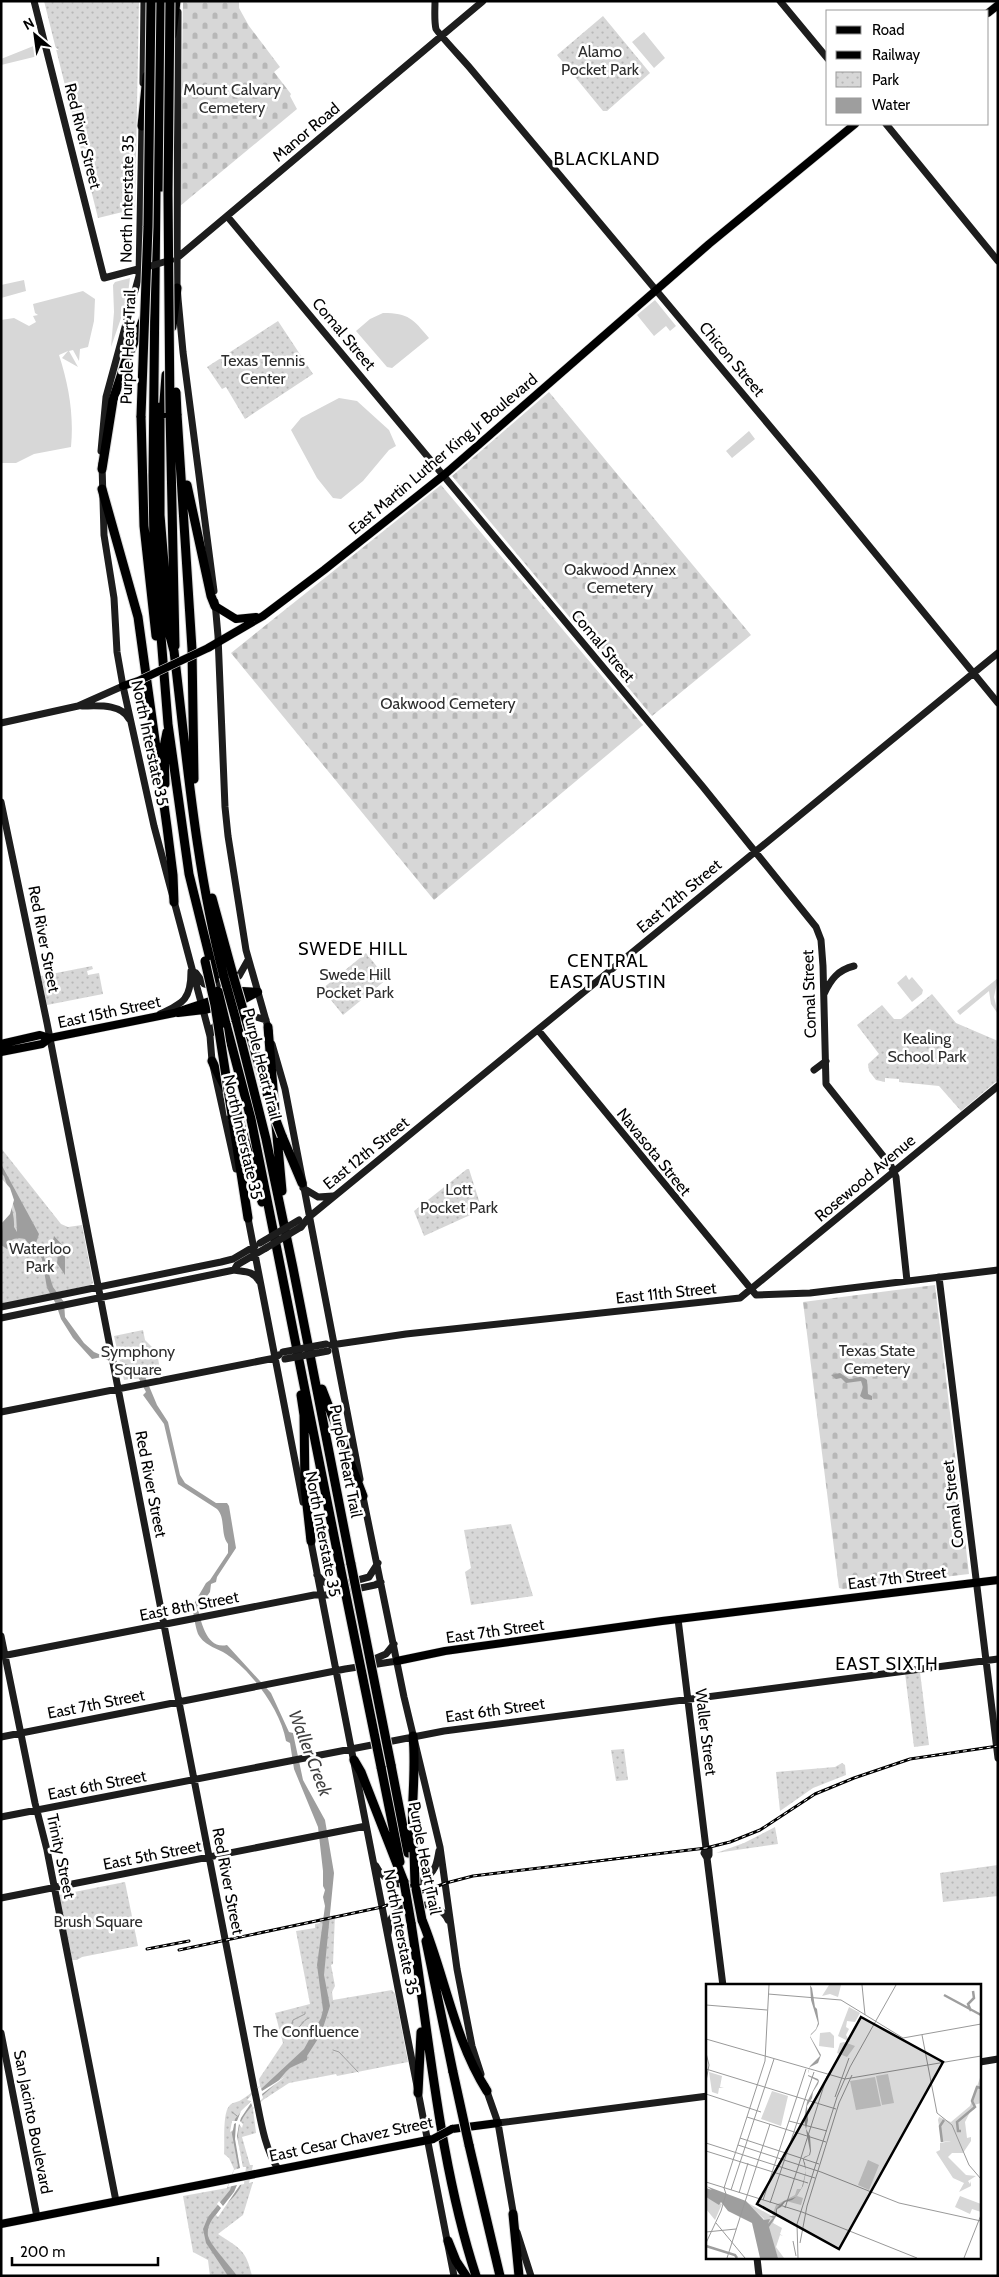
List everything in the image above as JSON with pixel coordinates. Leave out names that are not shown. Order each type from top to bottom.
[{"type":"highway","points":[[142,126],[152,1]]},
{"type":"highway","name":"Purple Heart Trail","points":[[152,1],[148,227],[141,416],[144,526],[158,660],[165,693]]},
{"type":"highway","name":"Purple Heart Trail","points":[[158,1],[153,523],[168,724],[186,855],[198,916],[224,977],[226,1024],[251,1119],[381,1767],[397,1863],[404,1882],[423,1995],[435,2093],[460,2220],[476,2276]]},
{"type":"highway","name":"Purple Heart Trail","points":[[165,1],[160,447],[162,554],[170,636],[174,651],[196,837],[209,913],[266,1140],[391,1765],[411,1853],[415,1884],[453,2072],[500,2276]]},
{"type":"highway","points":[[170,1],[174,414],[180,455],[211,596],[215,606]]},
{"type":"highway","points":[[163,82],[177,1]]},
{"type":"highway","points":[[102,469],[113,400],[126,360],[148,308],[156,272]]},
{"type":"highway","points":[[160,447],[173,289]]},
{"type":"highway","name":"Purple Heart Trail","points":[[174,414],[176,634],[174,651]]},
{"type":"highway","points":[[180,455],[192,649],[196,802],[194,816]]},
{"type":"highway","points":[[102,488],[138,617],[173,875],[174,902]]},
{"type":"highway","points":[[165,813],[164,747],[168,724]]},
{"type":"highway","points":[[198,916],[205,961],[215,1005],[248,1218]]},
{"type":"highway","points":[[224,977],[271,1107],[303,1186]]},
{"type":"highway","points":[[267,1023],[281,1180],[292,1238],[293,1268]]},
{"type":"highway","points":[[212,1061],[236,1108],[264,1210],[272,1249],[281,1270]]},
{"type":"highway","points":[[287,1298],[292,1346],[304,1415],[305,1487],[311,1541]]},
{"type":"highway","points":[[300,1305],[312,1343],[327,1406],[363,1496]]},
{"type":"highway","points":[[411,1853],[411,1820],[415,1766],[413,1736]]},
{"type":"highway","points":[[354,1760],[361,1772],[397,1863]]},
{"type":"highway","points":[[422,1920],[434,1950],[466,2052],[486,2091]]},
{"type":"highway","points":[[418,2093],[418,2075],[422,2048],[423,1995]]},
{"type":"highway","points":[[513,2214],[519,2276]]},
{"type":"highway","points":[[448,2241],[456,2261],[466,2276]]},
{"type":"main road","name":"Red River Street","points":[[34,1],[104,278]]},
{"type":"main road","name":"North Interstate 35","points":[[144,1],[142,126],[143,267],[106,397],[102,432],[104,535],[114,598],[118,652],[123,686],[154,826],[210,1036],[212,1061],[248,1218],[418,2093],[430,2139],[454,2276]]},
{"type":"main road","points":[[177,1],[176,194],[178,258],[173,289],[183,352],[215,606],[224,807],[240,919],[248,960],[285,1089],[329,1347],[378,1563],[413,1736],[440,1847],[447,1887],[450,1925],[472,2046],[498,2123],[513,2214],[531,2276]]},
{"type":"main road","points":[[435,1],[436,29],[442,36]]},
{"type":"main road","name":"Manor Road","points":[[104,278],[178,258],[483,1]]},
{"type":"main road","points":[[780,1],[826,56]]},
{"type":"main road","name":"Chicon Street","points":[[442,36],[819,484],[998,703]]},
{"type":"main road","name":"East Martin Luther King Jr Boulevard","points":[[1,723],[78,706],[208,648],[263,616],[444,475],[655,290],[854,125]]},
{"type":"main road","points":[[887,125],[998,261]]},
{"type":"main road","name":"Comal Street","points":[[227,216],[756,851],[816,927],[821,940],[826,1084],[893,1172]]},
{"type":"main road","points":[[215,606],[236,619],[248,620],[263,616]]},
{"type":"main road","name":"East 12th Street","points":[[1,1307],[221,1262],[262,1251],[308,1218],[998,653]]},
{"type":"main road","points":[[78,706],[116,708],[127,715],[134,730]]},
{"type":"main road","name":"Red River Street","points":[[1,802],[50,1038],[258,2105],[266,2142],[273,2162],[278,2169]]},
{"type":"main road","points":[[191,965],[204,984],[211,986],[235,979],[239,976],[248,960]]},
{"type":"main road","points":[[154,1017],[176,1007],[185,999],[191,986],[191,965]]},
{"type":"main road","points":[[824,994],[834,977],[854,966]]},
{"type":"main road","name":"East 15th Street","points":[[1,1052],[42,1044],[50,1038],[203,1007],[242,992],[258,992]]},
{"type":"main road","points":[[210,1036],[213,1028],[219,1022],[246,1014],[267,1023]]},
{"type":"main road","name":"Navasota Street","points":[[538,1030],[750,1290]]},
{"type":"main road","name":"East 15th Street","points":[[1,1044],[40,1035],[50,1038]]},
{"type":"main road","points":[[814,1070],[826,1060]]},
{"type":"main road","name":"Rosewood Avenue","points":[[750,1290],[998,1086]]},
{"type":"main road","points":[[893,1172],[896,1178],[907,1280]]},
{"type":"main road","points":[[303,1186],[318,1197],[336,1195]]},
{"type":"main road","name":"East 12th Street","points":[[1,1318],[234,1270],[237,1265],[254,1252],[260,1243],[300,1224]]},
{"type":"main road","points":[[234,1270],[251,1273],[260,1284]]},
{"type":"main road","points":[[750,1290],[758,1296],[810,1293],[998,1270]]},
{"type":"main road","name":"Comal Street","points":[[939,1277],[998,1758]]},
{"type":"main road","name":"East 11th Street","points":[[1,1412],[329,1347],[406,1334],[731,1300],[740,1298],[750,1290]]},
{"type":"main road","points":[[20,1303],[22,1313]]},
{"type":"main road","points":[[317,1575],[324,1582],[336,1586],[369,1577],[378,1563]]},
{"type":"main road","name":"East 7th Street","points":[[1,1736],[345,1668],[397,1661],[445,1651],[678,1619],[998,1580]]},
{"type":"main road","name":"East 8th Street","points":[[3,1656],[321,1594],[327,1595],[382,1582]]},
{"type":"main road","name":"Waller Street","points":[[678,1619],[706,1848],[704,1854],[707,1858],[723,1984]]},
{"type":"main road","name":"Trinity Street","points":[[1,1636],[3,1656],[55,1888],[116,2201]]},
{"type":"main road","points":[[345,1668],[381,1657],[394,1644]]},
{"type":"main road","name":"East 6th Street","points":[[1,1817],[413,1736],[536,1718],[998,1659]]},
{"type":"main road","name":"East 5th Street","points":[[1,1898],[366,1826]]},
{"type":"main road","points":[[372,1857],[384,1878],[395,1884],[404,1885],[421,1880],[429,1875],[435,1866],[440,1847]]},
{"type":"main road","points":[[388,1937],[392,1917],[412,1906],[426,1904],[435,1907],[446,1915],[450,1925]]},
{"type":"main road","name":"San Jacinto Boulevard","points":[[1,2033],[37,2217]]},
{"type":"main road","points":[[982,2062],[998,2059]]},
{"type":"main road","name":"East Cesar Chavez Street","points":[[1,2224],[430,2139],[452,2129],[706,2096]]},
{"type":"main road","points":[[757,2260],[759,2276]]},
{"type":"green space","points":[[44,1],[139,1],[135,209],[98,218]]},
{"type":"green space","name":"Mount Calvary Cemetery","points":[[183,1],[239,1],[239,8],[249,26],[280,67],[274,72],[291,94],[290,96],[297,109],[180,206]]},
{"type":"green space","name":"Alamo Pocket Park","points":[[603,16],[650,73],[607,111],[603,111],[557,55]]},
{"type":"green space","points":[[644,32],[665,58],[654,68],[632,42]]},
{"type":"green space","points":[[36,45],[38,56],[1,65],[1,59]]},
{"type":"green space","points":[[130,278],[127,301],[111,347],[114,312],[113,285],[115,282]]},
{"type":"green space","points":[[24,280],[26,291],[1,298],[1,285]]},
{"type":"green space","points":[[83,291],[95,299],[94,321],[88,347],[80,349],[79,361],[73,350],[69,351],[78,367],[62,358],[68,351],[59,355],[70,401],[72,423],[71,447],[34,454],[16,463],[1,463],[1,320],[14,318],[29,326],[36,322],[33,316],[38,315],[35,313],[33,304]]},
{"type":"green space","points":[[655,300],[676,326],[670,331],[666,326],[654,336],[637,315]]},
{"type":"green space","points":[[383,313],[399,314],[410,318],[429,338],[392,368],[387,367],[356,331],[370,319]]},
{"type":"green space","name":"Texas Tennis Center","points":[[278,321],[313,374],[245,419],[226,387],[222,389],[207,367]]},
{"type":"green space","name":"Oakwood Annex Cemetery","points":[[549,392],[751,635],[652,716],[452,476]]},
{"type":"green space","points":[[339,398],[357,401],[389,430],[396,446],[389,450],[363,481],[341,499],[333,498],[317,478],[291,430],[301,418]]},
{"type":"green space","points":[[749,431],[755,439],[732,458],[726,451]]},
{"type":"green space","name":"Oakwood Cemetery","points":[[441,485],[643,725],[434,900],[231,653]]},
{"type":"green space","name":"Swede Hill Pocket Park","points":[[366,953],[387,979],[343,1015],[322,989]]},
{"type":"green space","points":[[92,966],[93,969],[87,971],[88,975],[99,973],[103,994],[47,1005],[41,976]]},
{"type":"green space","points":[[906,975],[909,980],[912,977],[923,990],[922,994],[912,1002],[897,983]]},
{"type":"green space","points":[[998,978],[994,997],[998,1014],[991,1004],[989,991],[960,1015],[957,1011]]},
{"type":"green space","name":"Kealing School Park","points":[[932,994],[956,1023],[998,1041],[998,1080],[961,1111],[939,1086],[899,1082],[899,1079],[885,1078],[885,1082],[876,1080],[869,1071],[868,1064],[879,1054],[857,1025],[882,1005],[894,1019],[901,1019]]},
{"type":"green space","name":"Waterloo Park","points":[[1,1148],[61,1224],[68,1227],[82,1225],[93,1283],[91,1285],[1,1304]]},
{"type":"green space","name":"Lott Pocket Park","points":[[469,1169],[481,1207],[479,1211],[424,1236],[414,1211]]},
{"type":"green space","name":"Texas State Cemetery","points":[[935,1285],[969,1574],[839,1588],[803,1302]]},
{"type":"green space","name":"Symphony Square","points":[[143,1330],[145,1340],[157,1352],[161,1376],[124,1380],[114,1336]]},
{"type":"green space","points":[[511,1524],[533,1596],[471,1605],[465,1572],[471,1568],[464,1530]]},
{"type":"green space","points":[[920,1672],[929,1745],[914,1747],[905,1673]]},
{"type":"green space","points":[[624,1749],[628,1780],[616,1781],[611,1750]]},
{"type":"green space","points":[[842,1763],[845,1765],[846,1775],[813,1788],[780,1811],[776,1772],[835,1767]]},
{"type":"green space","points":[[775,1827],[778,1844],[716,1853],[744,1843]]},
{"type":"green space","points":[[998,1865],[998,1896],[943,1902],[940,1873]]},
{"type":"green space","name":"Brush Square","points":[[125,1882],[138,1946],[72,1960],[59,1895]]},
{"type":"green space","name":"The Confluence","points":[[335,1915],[333,1964],[331,1965],[335,1986],[332,1992],[333,2000],[392,1990],[395,1994],[408,2062],[289,2083],[253,2109],[256,2133],[242,2137],[250,2165],[253,2165],[249,2183],[253,2182],[243,2215],[218,2234],[241,2250],[250,2267],[252,2276],[210,2276],[208,2260],[193,2252],[183,2196],[227,2188],[234,2169],[229,2158],[224,2154],[227,2109],[231,2104],[240,2101],[260,2086],[259,2079],[283,2043],[275,2013],[310,2004],[296,1931],[315,1928],[315,1924],[320,1923],[319,1918]]},
{"type":"water","points":[[1,1164],[39,1234],[35,1246],[32,1248],[22,1238],[11,1241],[7,1249],[1,1245],[3,1218],[1,1180],[10,1203],[14,1227],[17,1232],[16,1213],[4,1176],[1,1173]]},
{"type":"water","points":[[54,1236],[65,1248],[65,1275],[57,1263],[58,1255],[51,1248]]},
{"type":"water","points":[[37,1246],[42,1250],[47,1267],[52,1269],[48,1271],[53,1287],[64,1302],[65,1317],[84,1343],[94,1352],[122,1364],[127,1364],[144,1374],[157,1405],[168,1422],[180,1475],[185,1483],[216,1503],[227,1503],[229,1506],[236,1548],[217,1577],[216,1582],[211,1584],[210,1592],[198,1609],[201,1621],[210,1639],[214,1643],[227,1645],[271,1693],[289,1732],[293,1733],[303,1780],[325,1820],[334,1873],[324,1975],[330,2006],[321,2034],[307,2056],[307,2060],[288,2070],[250,2108],[239,2128],[238,2143],[243,2167],[241,2186],[215,2215],[208,2229],[208,2236],[212,2244],[237,2276],[228,2276],[206,2243],[203,2229],[208,2217],[230,2190],[238,2166],[232,2134],[235,2119],[261,2089],[304,2049],[321,2018],[323,2010],[317,1965],[325,1906],[323,1897],[325,1890],[323,1886],[318,1827],[294,1769],[290,1743],[286,1741],[278,1718],[265,1694],[248,1673],[225,1653],[204,1642],[197,1631],[192,1607],[206,1583],[228,1553],[228,1544],[224,1536],[220,1513],[217,1509],[178,1484],[164,1424],[143,1395],[146,1392],[137,1375],[132,1373],[131,1368],[122,1368],[102,1357],[92,1359],[73,1338],[61,1319],[56,1304],[47,1288],[42,1259],[36,1248]]},
{"type":"water","points":[[840,1373],[849,1379],[865,1378],[867,1380],[868,1394],[872,1396],[872,1400],[864,1399],[860,1396],[863,1387],[861,1381],[846,1383],[841,1378],[836,1379],[831,1375]]},
{"type":"pier","points":[[1,1178],[10,1188],[14,1200],[10,1214],[1,1224]]},
{"type":"pier","points":[[286,2076],[262,2094],[263,2098],[253,2108],[251,2103],[241,2118],[240,2121],[243,2124],[242,2128],[239,2124],[237,2136],[243,2167],[246,2167],[244,2184],[240,2185],[218,2217],[216,2215],[221,2208],[217,2204],[219,2201],[223,2206],[234,2192],[237,2185],[228,2187],[234,2170],[240,2168],[235,2139],[236,2123],[230,2132],[232,2121],[237,2121],[241,2111],[251,2101],[247,2100],[260,2086],[262,2091]]},
{"type":"waterway","points":[[305,2012],[305,2014],[293,2020],[291,2028],[294,2031],[309,2018]]},
{"type":"waterway","points":[[333,2050],[339,2052],[358,2072]]},
{"type":"waterway","points":[[232,2112],[237,2116]]},
{"type":"railway","points":[[179,1950],[382,1907],[446,1883],[473,1876],[706,1848],[730,1842],[760,1830],[815,1794],[854,1778],[910,1759],[998,1746]]},
{"type":"railway","points":[[147,1949],[189,1941]]},
{"type":"district","name":"BLACKLAND","points":[[607,159]]},
{"type":"district","name":"SWEDE HILL","points":[[353,949]]},
{"type":"district","name":"CENTRAL EAST AUSTIN","points":[[608,971]]},
{"type":"district","name":"EAST SIXTH","points":[[887,1664]]},
{"type":"water label","name":"Waller Creek","points":[[310,1753]]}]
